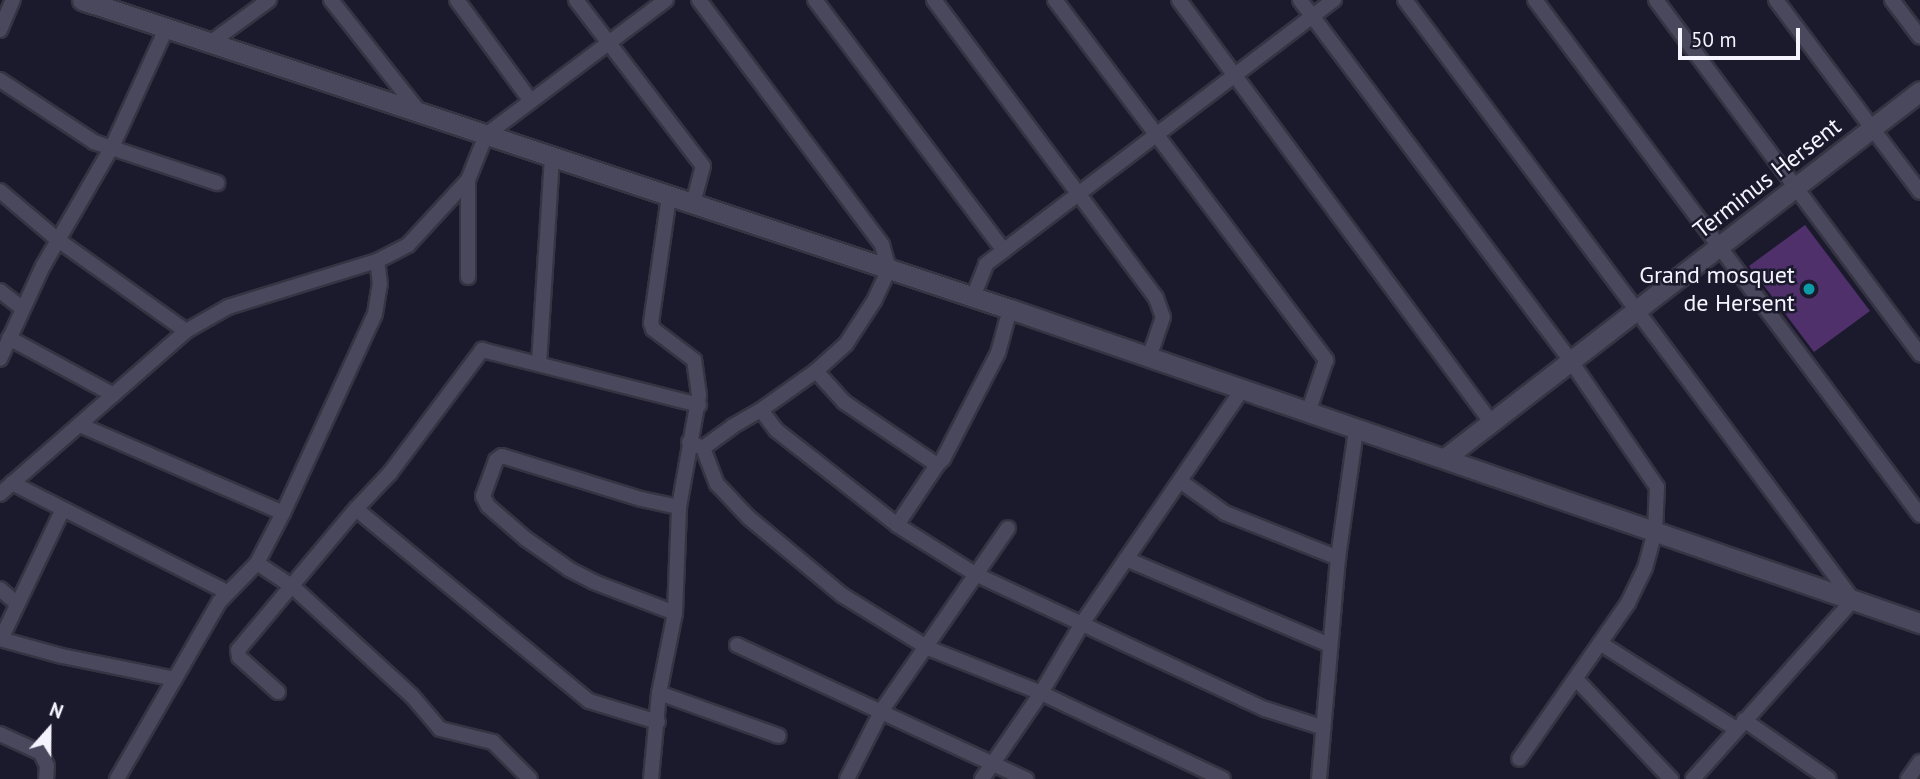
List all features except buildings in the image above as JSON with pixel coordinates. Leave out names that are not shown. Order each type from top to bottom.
[{"type":"street","points":[[0,30],[13,0]]},
{"type":"street","points":[[82,0],[1010,309],[1920,623]]},
{"type":"street","points":[[210,43],[269,0]]},
{"type":"street","points":[[331,0],[421,114]]},
{"type":"street","points":[[457,0],[531,101]]},
{"type":"street","points":[[576,0],[703,166],[693,204]]},
{"type":"street","points":[[0,494],[186,331],[228,307],[377,261],[419,237],[468,180],[486,135],[666,0]]},
{"type":"street","points":[[696,445],[761,410],[816,371],[846,344],[874,301],[889,269],[881,245],[699,0]]},
{"type":"street","points":[[814,0],[1004,251]]},
{"type":"street","points":[[934,0],[1156,298],[1164,317],[1149,358]]},
{"type":"street","points":[[1055,0],[1326,360],[1308,413]]},
{"type":"street","points":[[1179,0],[1491,422]]},
{"type":"street","points":[[1300,0],[1570,360],[1657,487],[1655,531],[1645,568],[1628,603],[1520,759]]},
{"type":"street","points":[[973,297],[986,264],[1334,0]]},
{"type":"street","points":[[1405,0],[1853,600]]},
{"type":"street","points":[[1535,0],[1920,515]]},
{"type":"street","points":[[1656,0],[1920,354]]},
{"type":"street","points":[[1776,0],[1920,192]]},
{"type":"street","points":[[1892,0],[1920,37]]},
{"type":"street","points":[[0,359],[22,308],[112,147],[166,29]]},
{"type":"street","points":[[0,80],[80,134],[217,183]]},
{"type":"street","name":"Terminus Hersent","points":[[1445,458],[1920,91]]},
{"type":"street","points":[[539,364],[552,157]]},
{"type":"street","points":[[468,180],[468,276]]},
{"type":"street","points":[[0,191],[58,240],[186,331]]},
{"type":"street","points":[[651,779],[660,692],[675,613],[679,508],[696,445],[699,405],[694,360],[653,330],[651,323],[669,196]]},
{"type":"street","points":[[117,779],[227,592],[257,563],[283,513],[375,314],[380,284],[377,261]]},
{"type":"street","points":[[0,291],[22,308]]},
{"type":"street","points":[[897,525],[943,459],[998,353],[1010,309]]},
{"type":"street","points":[[9,338],[114,395]]},
{"type":"street","points":[[278,692],[239,657],[238,650],[412,446],[482,350],[699,405]]},
{"type":"street","points":[[816,371],[844,402],[937,464]]},
{"type":"street","points":[[982,779],[1041,693],[1083,622],[1242,390]]},
{"type":"street","points":[[761,410],[776,430],[897,525],[975,574],[1265,709],[1321,727]]},
{"type":"street","points":[[80,425],[283,513]]},
{"type":"street","points":[[1319,779],[1321,727],[1338,558],[1356,430]]},
{"type":"street","points":[[696,445],[717,484],[778,544],[842,595],[928,648],[1041,693],[1223,779]]},
{"type":"street","points":[[675,613],[594,582],[569,569],[526,539],[488,506],[483,496],[496,460],[502,456],[679,508]]},
{"type":"street","points":[[1180,481],[1225,513],[1338,558]]},
{"type":"street","points":[[12,482],[227,592]]},
{"type":"street","points":[[63,509],[43,557],[16,603],[1,639],[62,656],[174,679]]},
{"type":"street","points":[[356,509],[589,701],[658,722]]},
{"type":"street","points":[[846,779],[882,710],[928,648],[1008,528]]},
{"type":"street","points":[[1126,559],[1330,645]]},
{"type":"street","points":[[257,563],[293,587],[412,696],[440,729],[493,742],[530,779]]},
{"type":"street","points":[[0,589],[16,603]]},
{"type":"street","points":[[1697,778],[1740,725],[1853,600]]},
{"type":"street","points":[[1600,643],[1829,779]]},
{"type":"street","points":[[737,645],[1026,779]]},
{"type":"street","points":[[1576,679],[1671,779]]},
{"type":"street","points":[[660,692],[779,736]]},
{"type":"street","points":[[0,734],[41,753],[47,766],[46,779]]},
{"type":"street","points":[[1908,779],[1920,762]]},
{"type":"place","name":"Grand mosquet de Hersent","points":[[1809,289]]}]
